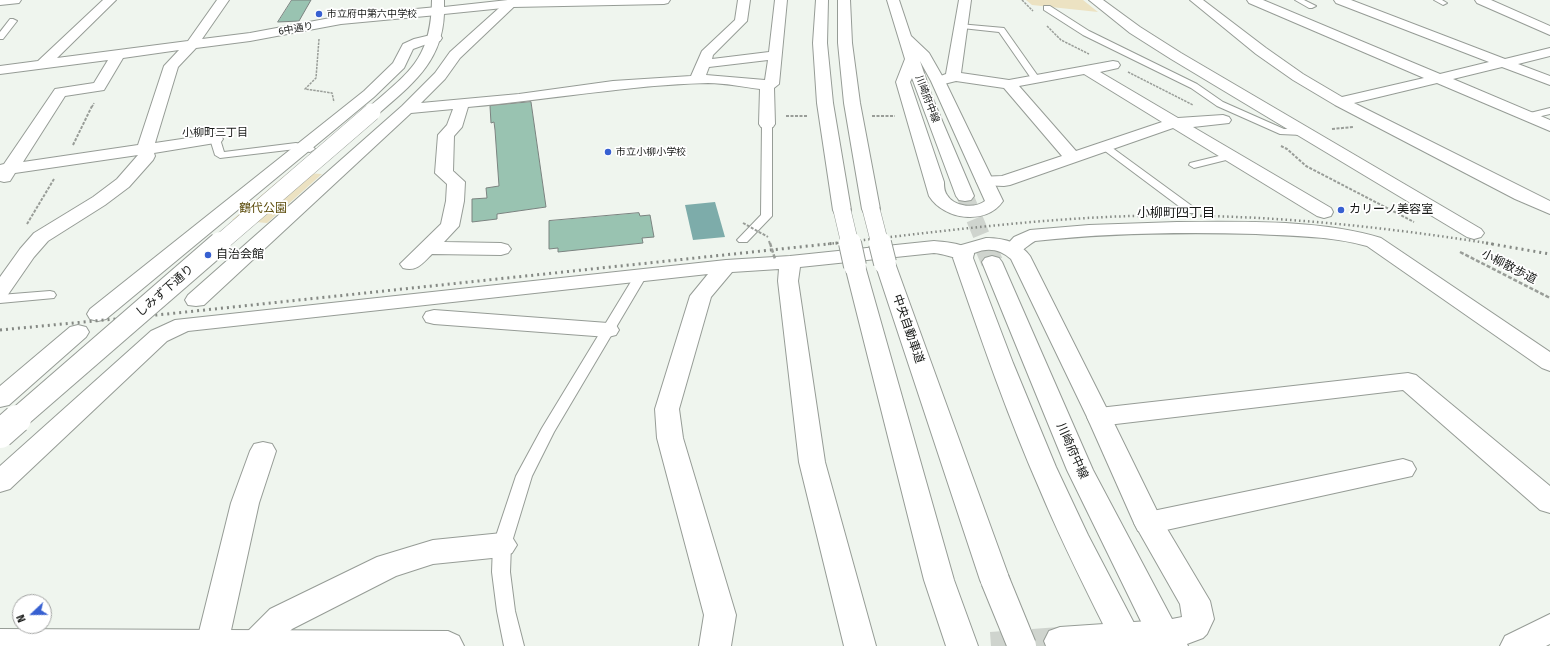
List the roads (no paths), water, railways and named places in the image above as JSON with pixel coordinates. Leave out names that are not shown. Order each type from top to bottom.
[{"type":"main road","points":[[0,1],[15,0]]},
{"type":"main road","points":[[43,64],[110,0]]},
{"type":"main road","points":[[0,292],[40,237],[99,201],[123,183],[148,156],[145,150],[171,66],[192,44],[223,0]]},
{"type":"main road","name":"6中通り","points":[[0,70],[250,37],[341,20],[412,30],[438,6],[514,2],[664,0]]},
{"type":"main road","points":[[697,80],[707,54],[741,21],[744,0]]},
{"type":"main road","points":[[407,109],[462,104],[613,85],[709,79],[767,85],[772,84],[781,0]]},
{"type":"main road","points":[[822,0],[820,43],[825,103],[842,210],[855,266],[939,580],[962,646]]},
{"type":"main road","name":"中央自動車道","points":[[844,0],[845,43],[852,104],[871,209],[885,263],[995,580],[1022,646]]},
{"type":"main road","name":"川崎府中線","points":[[893,0],[912,59],[965,196]]},
{"type":"main road","points":[[953,76],[965,0]]},
{"type":"main road","points":[[1096,0],[1135,30],[1302,132],[1474,233]]},
{"type":"main road","points":[[1196,0],[1261,51],[1298,77],[1340,102],[1521,195],[1550,208]]},
{"type":"main road","points":[[1253,0],[1550,126]]},
{"type":"main road","points":[[1340,0],[1550,80]]},
{"type":"main road","points":[[1481,0],[1550,31]]},
{"type":"main road","points":[[196,300],[335,176],[407,109],[440,76],[455,55],[514,2]]},
{"type":"main road","name":"しみず下通り","points":[[0,434],[372,112],[416,72],[429,53],[435,38],[438,6]]},
{"type":"main road","points":[[98,314],[154,270],[273,171],[306,148],[369,94],[402,60],[408,47],[412,30],[435,38]]},
{"type":"main road","points":[[904,36],[924,56],[938,81],[994,201],[991,206],[973,211],[950,208],[942,202],[937,195],[935,182],[903,82],[912,59]]},
{"type":"main road","points":[[1340,102],[1550,52]]},
{"type":"main road","points":[[3,174],[60,92],[99,87],[118,54]]},
{"type":"main road","points":[[703,64],[775,55]]},
{"type":"main road","points":[[938,81],[949,79],[953,76],[1009,84],[1113,65]]},
{"type":"main road","points":[[1087,70],[1324,212]]},
{"type":"main road","points":[[1009,84],[1072,157]]},
{"type":"main road","points":[[766,124],[767,85]]},
{"type":"main road","points":[[410,264],[450,226],[455,201],[456,182],[444,173],[446,135],[454,127],[462,104]]},
{"type":"main road","points":[[985,181],[1004,181],[1174,123],[1223,120]]},
{"type":"main road","points":[[3,174],[65,161],[215,139]]},
{"type":"main road","points":[[273,171],[335,176]]},
{"type":"main road","points":[[1013,248],[1030,236],[1107,229],[1168,227],[1295,231],[1360,237],[1374,242],[1550,363]]},
{"type":"main road","points":[[1060,641],[1128,642],[1167,642],[1193,628],[1198,621],[1199,612],[1195,601],[1148,523],[1099,417],[1020,256],[1013,248],[1000,245],[987,244],[974,246],[965,250],[963,258],[992,338],[1042,466],[1076,542],[1128,642]]},
{"type":"main road","points":[[0,482],[160,336],[183,325],[726,266],[934,247],[948,248],[964,254]]},
{"type":"main road","points":[[426,248],[501,249]]},
{"type":"main road","points":[[782,261],[788,281],[812,462],[860,646]]},
{"type":"main road","name":"川崎府中線","points":[[992,262],[1080,470],[1167,642]]},
{"type":"main road","points":[[715,646],[720,615],[670,438],[667,409],[701,296],[726,266]]},
{"type":"main road","points":[[154,270],[230,269]]},
{"type":"main road","points":[[434,317],[608,330]]},
{"type":"main road","points":[[0,399],[78,332]]},
{"type":"main road","points":[[1099,417],[1408,381],[1550,502]]},
{"type":"main road","points":[[212,644],[245,503],[263,451]]},
{"type":"main road","points":[[1148,523],[1403,469]]},
{"type":"main road","points":[[256,645],[280,619],[387,566],[433,552],[502,545]]},
{"type":"main road","points":[[1516,646],[1550,628]]},
{"type":"main road","points":[[0,643],[88,645],[212,644],[448,646]]},
{"type":"lane","points":[[1298,0],[1312,6]]},
{"type":"lane","points":[[1047,8],[1086,33],[1194,86],[1220,104],[1283,132],[1302,132]]},
{"type":"lane","points":[[0,37],[13,21]]},
{"type":"lane","points":[[962,26],[1001,30],[1036,79]]},
{"type":"lane","points":[[1194,86],[1218,81]]},
{"type":"lane","points":[[1528,116],[1550,110]]},
{"type":"lane","points":[[743,240],[766,216],[766,124]]},
{"type":"lane","points":[[215,139],[220,155],[296,146],[306,148]]},
{"type":"lane","points":[[1104,146],[1192,211]]},
{"type":"lane","points":[[1194,165],[1231,156]]},
{"type":"lane","points":[[514,646],[506,611],[501,572],[502,545],[524,476],[547,432],[641,275]]},
{"type":"lane","points":[[0,299],[50,295]]},
{"type":"water","points":[[715,202],[725,237],[693,240],[685,205]]},
{"type":"tunnel","points":[[965,196],[985,244]]},
{"type":"tunnel","points":[[984,243],[992,262]]},
{"type":"tunnel","points":[[991,646],[1060,641]]},
{"type":"railway","points":[[836,243],[1056,220],[1132,216],[1223,216],[1358,226],[1493,244]]},
{"type":"railway","points":[[0,330],[167,314],[836,243]]},
{"type":"railway","points":[[828,244],[836,243]]},
{"type":"railway","points":[[1486,243],[1550,254]]},
{"type":"place","name":"市立府中第六中学校","points":[[319,14]]},
{"type":"place","name":"市立小柳小学校","points":[[608,152]]},
{"type":"place","name":"カリーノ美容室","points":[[1341,210]]},
{"type":"place","name":"自治会館","points":[[208,255]]},
{"type":"district","name":"小柳町三丁目","points":[[215,133]]},
{"type":"district","name":"小柳町四丁目","points":[[1176,213]]},
{"type":"park label","name":"鶴代公園","points":[[263,209]]}]
